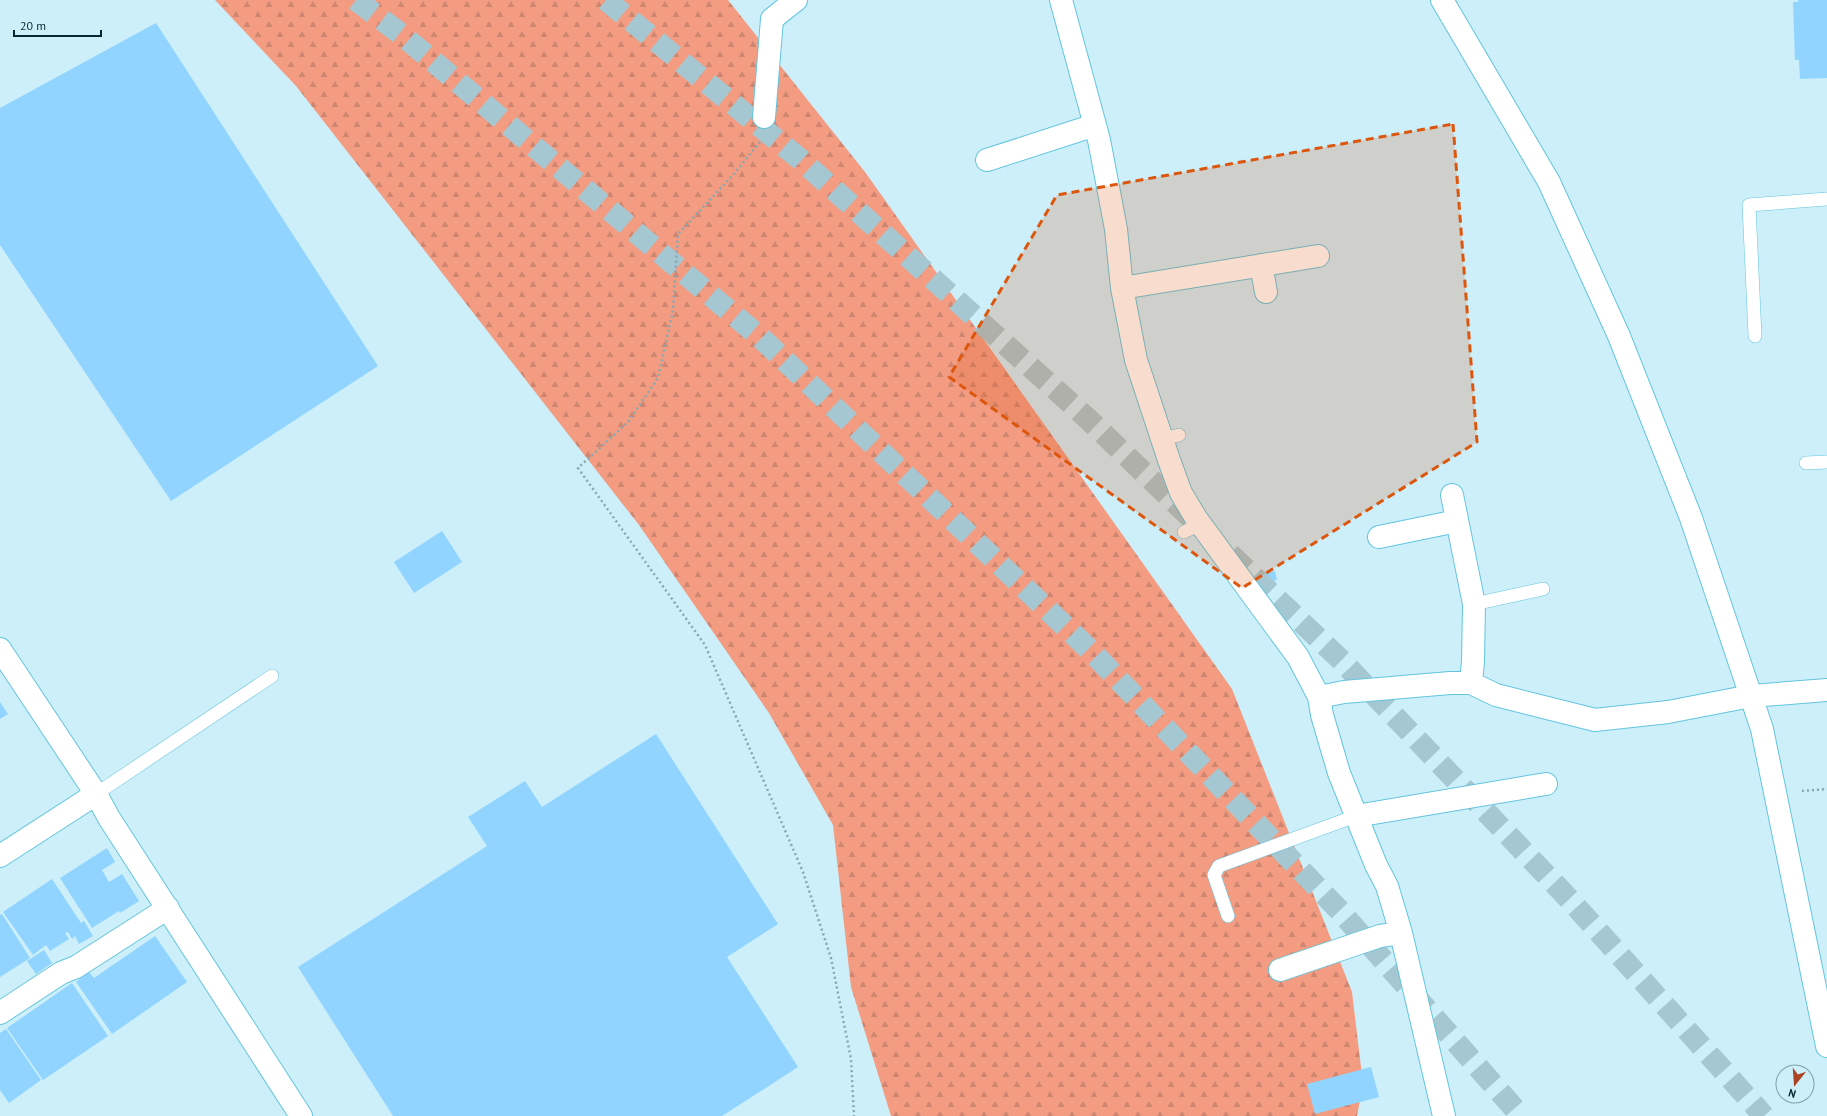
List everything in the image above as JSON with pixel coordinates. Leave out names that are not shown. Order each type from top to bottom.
[{"type":"street","points":[[764,118],[772,19],[796,0]]},
{"type":"street","points":[[1061,0],[1095,124],[1116,229],[1122,288],[1136,360],[1171,437],[1182,493],[1192,528],[1298,657],[1319,697],[1322,715],[1339,773],[1376,865],[1388,886],[1401,933],[1444,1116]]},
{"type":"street","points":[[1442,0],[1549,182],[1619,336],[1691,518],[1763,736],[1827,1046]]},
{"type":"street","points":[[987,160],[1095,124]]},
{"type":"street","points":[[1122,288],[1318,256]]},
{"type":"street","points":[[1261,265],[1266,292]]},
{"type":"street","points":[[1452,494],[1474,604],[1471,683]]},
{"type":"street","points":[[1379,537],[1457,521]]},
{"type":"street","points":[[0,649],[96,794],[109,818],[301,1116]]},
{"type":"street","points":[[1319,697],[1344,692],[1450,683],[1471,683],[1496,695],[1595,720],[1668,712],[1751,696],[1827,690]]},
{"type":"street","points":[[1356,816],[1546,784]]},
{"type":"street","points":[[0,856],[96,794]]},
{"type":"street","points":[[0,1013],[62,973],[76,967],[168,908]]},
{"type":"street","points":[[1280,970],[1380,936],[1401,933]]},
{"type":"lane","points":[[1756,336],[1750,210],[1827,199]]},
{"type":"lane","points":[[1806,463],[1827,462]]},
{"type":"lane","points":[[1474,604],[1543,589]]},
{"type":"lane","points":[[96,794],[272,676]]},
{"type":"lane","points":[[1228,916],[1214,876],[1219,866],[1356,816]]},
{"type":"path","points":[[764,118],[760,143],[678,234],[673,310],[658,378],[628,422],[578,468],[706,645],[784,828],[802,872],[831,958],[851,1059],[854,1116]]},
{"type":"highlighted area","points":[[1453,124],[1477,442],[1242,588],[949,377],[1057,195]]},
{"type":"green space","points":[[215,0],[728,0],[865,172],[1232,689],[1352,992],[1363,1084],[1357,1116],[891,1116],[851,987],[833,825],[769,713],[639,525],[296,86]]},
{"type":"building","points":[[1798,0],[1827,0],[1827,78],[1800,79],[1799,60],[1795,60],[1793,2],[1798,2]]},
{"type":"building","points":[[156,23],[378,366],[171,501],[0,245],[0,108]]},
{"type":"building","points":[[442,531],[462,562],[414,593],[394,562]]},
{"type":"building","points":[[1275,571],[1277,580],[1265,582],[1263,573]]},
{"type":"building","points":[[0,702],[8,714],[0,719]]},
{"type":"building","points":[[656,734],[778,924],[727,957],[798,1067],[722,1116],[393,1116],[298,967],[487,846],[468,817],[525,781],[542,807]]},
{"type":"building","points":[[107,848],[115,862],[102,870],[109,882],[122,874],[139,901],[120,913],[119,911],[92,928],[60,878]]},
{"type":"building","points":[[52,879],[81,923],[84,921],[93,936],[79,944],[75,936],[72,939],[68,932],[65,933],[69,939],[50,951],[46,945],[33,955],[3,912]]},
{"type":"building","points":[[2,914],[30,958],[0,977],[0,915]]},
{"type":"building","points":[[155,936],[187,982],[112,1034],[76,982],[89,972],[94,978]]},
{"type":"building","points":[[44,950],[52,963],[36,974],[27,961]]},
{"type":"building","points":[[72,983],[108,1036],[43,1080],[7,1028]]},
{"type":"building","points":[[6,1029],[41,1080],[9,1103],[0,1090],[0,1033]]},
{"type":"building","points":[[1371,1067],[1379,1097],[1315,1114],[1307,1084]]},
{"type":"tunnel","points":[[356,0],[402,35],[760,337],[1091,651],[1340,911],[1521,1116]]},
{"type":"tunnel","points":[[606,0],[800,159],[1088,419],[1193,520]]},
{"type":"tunnel","points":[[1230,554],[1342,661],[1571,901],[1764,1116]]}]
